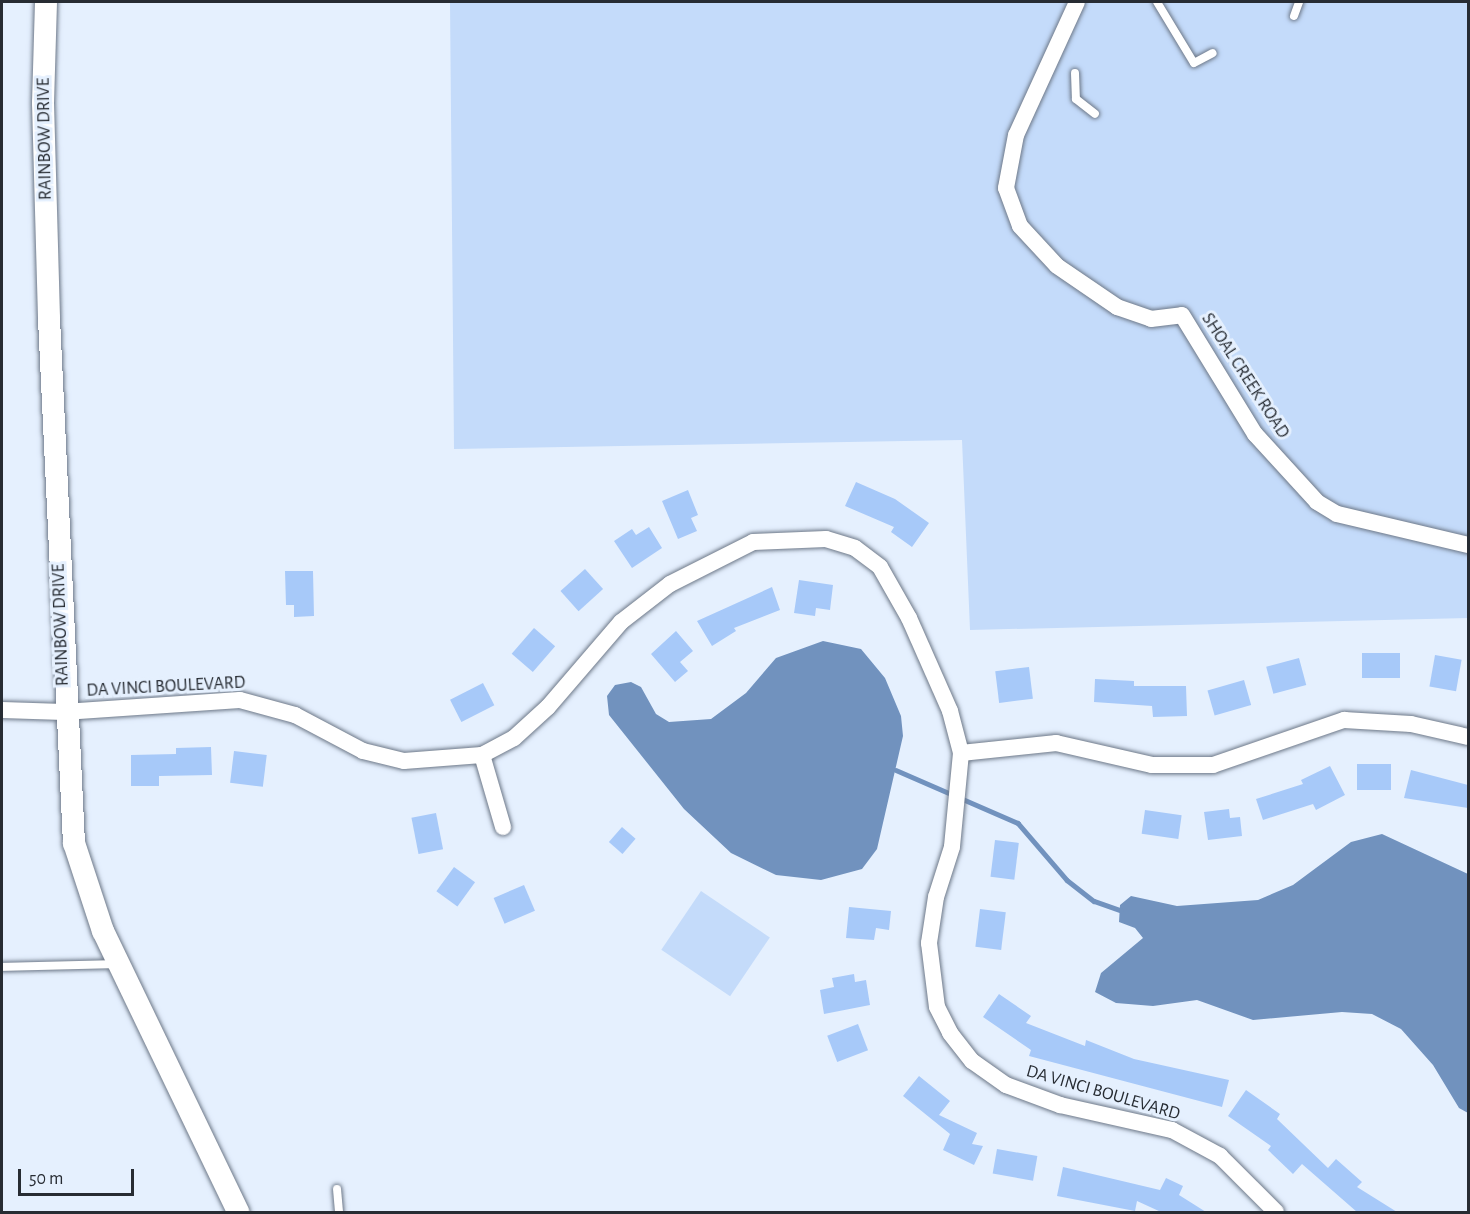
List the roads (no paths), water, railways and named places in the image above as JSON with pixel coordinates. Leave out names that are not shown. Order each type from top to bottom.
[{"type":"street","name":"RAINBOW DRIVE","points":[[46,2],[43,103],[49,318],[64,712],[74,843],[119,964],[238,1212]]},
{"type":"street","name":"SHOAL CREEK ROAD","points":[[1077,2],[1016,135],[1006,188],[1009,203],[1032,242],[1117,307],[1151,319],[1187,313],[1254,434],[1317,502],[1337,514],[1468,545]]},
{"type":"street","name":"DA VINCI BOULEVARD","points":[[2,710],[64,712],[240,700],[295,715],[363,752],[404,761],[482,754],[513,738],[548,707],[621,622],[670,584],[753,542],[793,537],[825,539],[855,548],[880,567],[934,673],[961,753],[952,847],[936,897],[929,943],[937,1007],[950,1033],[972,1061],[1006,1085],[1060,1105],[1172,1130],[1220,1156],[1276,1212]]},
{"type":"street","points":[[961,753],[1056,743],[1152,765],[1213,765],[1344,720],[1411,724],[1468,737]]},
{"type":"street","points":[[482,754],[503,827]]},
{"type":"lane","points":[[1157,2],[1194,63],[1213,53]]},
{"type":"lane","points":[[1294,16],[1299,2]]},
{"type":"lane","points":[[1075,73],[1076,99],[1095,114]]},
{"type":"lane","points":[[2,967],[119,964]]},
{"type":"lane","points":[[337,1189],[339,1212]]},
{"type":"waterway","points":[[896,770],[1018,823],[1067,880],[1094,901],[1120,910]]}]
